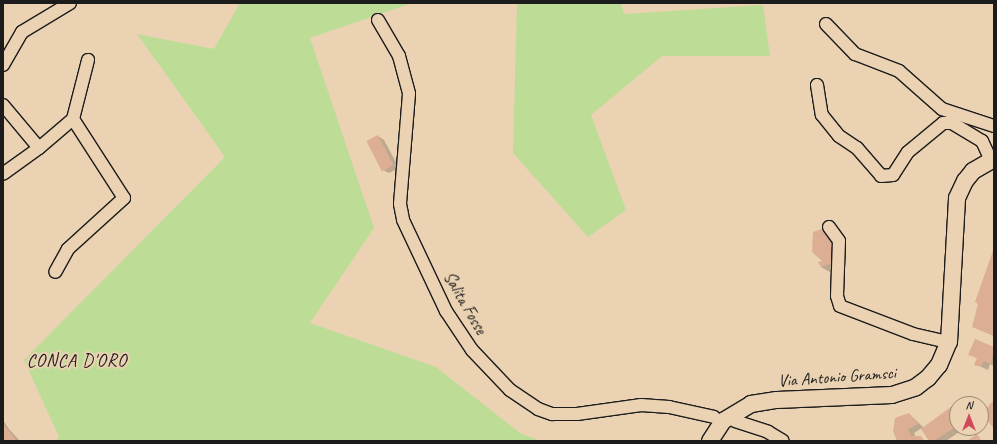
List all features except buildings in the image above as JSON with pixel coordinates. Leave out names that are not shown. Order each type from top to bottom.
[{"type":"main road","name":"Via Antonio Gramsci","points":[[710,441],[717,427],[733,418],[743,406],[767,400],[901,393],[916,387],[928,378],[939,365],[949,342],[957,198],[968,176],[993,159]]},
{"type":"street","points":[[3,65],[22,32],[70,3]]},
{"type":"street","name":"Salita Fosse","points":[[378,20],[399,56],[409,94],[400,204],[403,220],[446,311],[472,350],[510,390],[544,412],[566,415],[628,406],[669,407],[714,417]]},
{"type":"street","points":[[826,24],[855,54],[899,71],[942,109],[994,126]]},
{"type":"street","points":[[3,174],[73,119],[88,60]]},
{"type":"street","points":[[816,85],[822,115],[839,136],[857,148],[881,176],[893,175],[908,152],[943,123],[952,123],[982,141],[993,159]]},
{"type":"street","points":[[3,105],[38,148]]},
{"type":"street","points":[[55,272],[68,249],[128,195],[73,119]]},
{"type":"street","points":[[829,227],[839,241],[837,296],[840,306],[913,334],[949,342]]},
{"type":"street","points":[[669,407],[695,407],[733,418],[768,432],[783,441]]},
{"type":"green space","points":[[240,3],[412,3],[310,38],[374,228],[310,323],[436,367],[520,433],[540,441],[56,441],[59,437],[24,360],[225,157],[137,34],[214,49]]},
{"type":"green space","points":[[517,3],[621,3],[624,14],[763,5],[770,56],[662,56],[591,115],[626,210],[588,237],[513,153]]},
{"type":"district","name":"CONCA D'ORO","points":[[77,360]]}]
